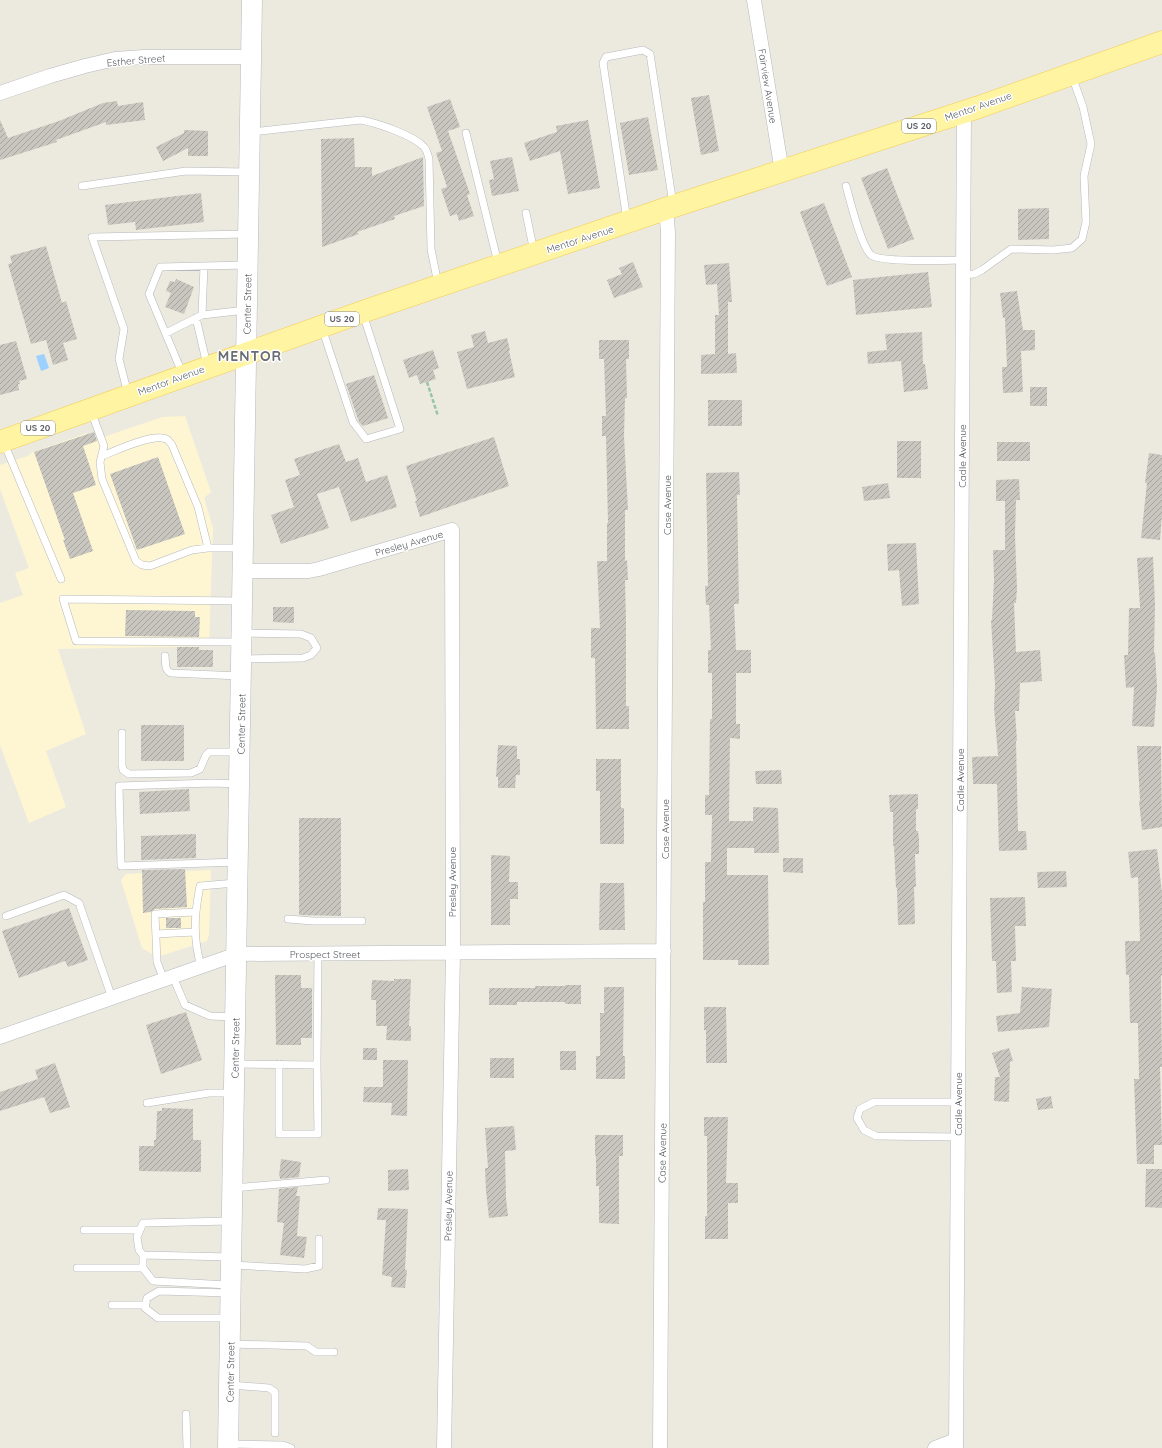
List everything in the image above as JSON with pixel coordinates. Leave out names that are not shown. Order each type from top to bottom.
[{"type":"main road","name":"Center Street","points":[[228,1446],[239,862],[252,0]]},
{"type":"main road","name":"Mentor Avenue","points":[[2,441],[362,312],[670,208],[964,112],[1162,42]]},
{"type":"street","name":"Fairview Avenue","points":[[754,0],[782,172]]},
{"type":"street","name":"Esther Street","points":[[0,93],[50,76],[115,59],[144,57],[252,57]]},
{"type":"street","name":"Cadle Avenue","points":[[956,1444],[964,112]]},
{"type":"street","name":"Case Avenue","points":[[660,1448],[668,232],[670,208]]},
{"type":"street","name":"Presley Avenue","points":[[243,572],[309,571],[319,569],[452,530],[452,953],[444,1448]]},
{"type":"street","name":"Prospect Street","points":[[0,1037],[237,954],[664,951]]},
{"type":"street","points":[[935,1448],[956,1444]]},
{"type":"lane","points":[[627,223],[603,64],[606,57],[643,50],[650,54],[670,208]]},
{"type":"lane","points":[[963,275],[974,274],[982,270],[1011,248],[1053,250],[1072,248],[1082,240],[1086,222],[1084,176],[1091,144],[1083,107],[1071,74]]},
{"type":"lane","points":[[250,132],[361,120],[375,122],[416,141],[425,148],[429,159],[431,248],[439,286]]},
{"type":"lane","points":[[466,133],[499,266]]},
{"type":"lane","points":[[82,186],[186,171],[249,172]]},
{"type":"lane","points":[[846,186],[864,244],[872,255],[885,260],[963,260]]},
{"type":"lane","points":[[526,213],[534,254]]},
{"type":"lane","points":[[128,395],[119,359],[124,329],[92,237],[248,234]]},
{"type":"lane","points":[[184,375],[149,294],[160,267],[248,265]]},
{"type":"lane","points":[[204,266],[199,316],[207,367]]},
{"type":"lane","points":[[166,333],[199,316],[247,310]]},
{"type":"lane","points":[[322,326],[353,422],[366,440],[400,429],[362,312]]},
{"type":"lane","points":[[90,409],[104,446],[100,469],[102,479],[136,561],[142,565],[150,566],[184,552],[208,548],[243,548]]},
{"type":"lane","points":[[102,456],[151,438],[162,438],[168,440],[198,506],[208,548]]},
{"type":"lane","points":[[2,441],[61,579]]},
{"type":"lane","points":[[165,656],[167,670],[171,673],[242,652],[301,634],[311,638],[317,648],[311,655],[303,658],[242,652],[76,641],[63,599],[243,601]]},
{"type":"lane","points":[[122,733],[122,765],[123,770],[129,774],[196,772],[200,769],[206,755],[209,752],[240,752]]},
{"type":"lane","points":[[239,862],[121,866],[118,786],[213,783],[240,784]]},
{"type":"lane","points":[[201,967],[196,949],[195,932],[195,912],[200,886],[238,883]]},
{"type":"lane","points":[[6,916],[64,895],[79,903],[112,998]]},
{"type":"lane","points":[[195,912],[155,914],[157,962],[185,1005],[210,1016],[236,1017]]},
{"type":"lane","points":[[288,919],[313,921],[362,921]]},
{"type":"lane","points":[[156,934],[195,932]]},
{"type":"lane","points":[[279,1064],[280,1134],[318,1134],[318,954]]},
{"type":"lane","points":[[235,1064],[317,1065]]},
{"type":"lane","points":[[147,1103],[209,1093],[234,1093]]},
{"type":"lane","points":[[958,1102],[874,1102],[860,1110],[857,1118],[864,1130],[876,1136],[958,1137]]},
{"type":"lane","points":[[233,1188],[326,1180]]},
{"type":"lane","points":[[232,1220],[143,1223],[137,1237],[139,1250],[143,1256],[143,1268],[153,1281],[305,1269],[319,1266],[319,1239]]},
{"type":"lane","points":[[84,1230],[140,1230]]},
{"type":"lane","points":[[143,1256],[231,1275]]},
{"type":"lane","points":[[77,1268],[143,1268]]},
{"type":"lane","points":[[231,1275],[159,1291],[148,1298],[145,1308],[158,1318],[231,1318]]},
{"type":"lane","points":[[112,1305],[146,1305]]},
{"type":"lane","points":[[230,1344],[307,1346],[316,1352],[334,1352]]},
{"type":"lane","points":[[230,1384],[269,1388],[275,1392],[275,1434]]},
{"type":"lane","points":[[186,1414],[187,1448]]},
{"type":"lane","points":[[228,1446],[283,1445],[291,1448]]},
{"type":"path","points":[[427,382],[438,416]]},
{"type":"shaded area","points":[[185,416],[211,492],[204,498],[213,528],[209,646],[58,649],[86,734],[46,751],[66,807],[29,823],[0,745],[0,603],[23,595],[15,573],[29,568],[0,489],[0,465],[28,456],[33,452],[87,433],[95,440],[162,417]]},
{"type":"shaded area","points":[[211,870],[209,935],[207,941],[157,957],[142,948],[121,880],[126,874]]},
{"type":"water","points":[[44,354],[49,368],[41,371],[36,356]]},
{"type":"building","points":[[709,95],[719,151],[701,155],[691,98]]},
{"type":"building","points":[[450,99],[460,127],[448,131],[470,194],[467,195],[474,216],[459,221],[457,214],[450,216],[441,189],[447,187],[436,153],[442,151],[427,107]]},
{"type":"building","points":[[117,101],[118,106],[143,102],[145,120],[106,125],[106,122],[56,140],[57,142],[0,160],[0,120],[8,138],[59,121],[103,103]]},
{"type":"building","points":[[648,117],[658,170],[629,175],[620,123]]},
{"type":"building","points":[[588,120],[600,188],[568,194],[560,151],[530,161],[524,143],[557,132],[556,126]]},
{"type":"building","points":[[184,130],[208,131],[208,156],[188,156],[188,148],[163,161],[156,147],[184,133]]},
{"type":"building","points":[[354,138],[355,167],[372,167],[372,176],[423,157],[424,206],[394,216],[395,219],[357,232],[359,234],[322,247],[321,139]]},
{"type":"building","points":[[512,157],[519,191],[492,196],[489,180],[494,179],[490,161]]},
{"type":"building","points":[[887,168],[914,239],[888,249],[861,178]]},
{"type":"building","points":[[201,193],[204,222],[136,230],[135,222],[108,225],[105,205]]},
{"type":"building","points":[[824,203],[852,277],[827,286],[800,212]]},
{"type":"building","points":[[1049,208],[1049,239],[1018,240],[1018,209]]},
{"type":"building","points":[[46,246],[62,303],[66,301],[77,339],[63,343],[68,360],[53,365],[46,340],[31,344],[8,264],[12,263],[10,256]]},
{"type":"building","points":[[633,262],[643,287],[614,298],[607,280],[622,274],[619,268]]},
{"type":"building","points":[[729,263],[732,302],[728,302],[728,354],[736,353],[737,373],[701,374],[701,355],[715,354],[715,315],[719,315],[717,284],[706,285],[704,265]]},
{"type":"building","points":[[928,272],[932,307],[856,315],[853,280]]},
{"type":"building","points":[[176,279],[194,287],[184,314],[165,307],[171,293],[166,291],[170,281],[175,282]]},
{"type":"building","points":[[1017,291],[1023,330],[1035,330],[1035,350],[1021,351],[1023,392],[1003,393],[1002,367],[1007,367],[1005,318],[1003,318],[1000,293]]},
{"type":"building","points":[[485,331],[488,343],[507,338],[515,377],[467,389],[457,352],[474,347],[471,335]]},
{"type":"building","points":[[922,332],[923,364],[925,364],[928,389],[904,392],[901,361],[868,364],[867,352],[887,350],[885,334]]},
{"type":"building","points":[[599,340],[629,340],[629,359],[626,359],[627,398],[625,398],[624,436],[628,510],[625,510],[625,561],[627,560],[628,580],[625,580],[626,706],[629,706],[629,729],[596,729],[595,658],[591,658],[591,628],[600,628],[597,561],[607,561],[608,523],[606,436],[602,436],[602,416],[606,416],[604,359],[599,359]]},
{"type":"building","points":[[16,341],[27,379],[19,381],[19,390],[0,395],[0,345]]},
{"type":"building","points":[[433,350],[439,368],[433,370],[436,379],[420,384],[417,375],[409,378],[403,360]]},
{"type":"building","points":[[374,375],[388,418],[363,426],[359,422],[346,384]]},
{"type":"building","points":[[1030,387],[1047,387],[1047,406],[1030,406]]},
{"type":"building","points":[[708,400],[742,400],[742,426],[708,426]]},
{"type":"building","points":[[94,432],[97,441],[83,446],[96,485],[73,493],[93,551],[70,559],[63,540],[65,540],[34,452]]},
{"type":"building","points":[[494,437],[509,486],[420,517],[415,501],[417,501],[406,466]]},
{"type":"building","points":[[897,441],[921,441],[921,478],[897,478]]},
{"type":"building","points":[[997,442],[1030,442],[1030,461],[997,461]]},
{"type":"building","points":[[339,444],[346,462],[358,458],[366,482],[387,475],[397,507],[351,522],[339,487],[317,494],[329,528],[281,544],[271,515],[294,507],[285,480],[300,475],[294,459]]},
{"type":"building","points":[[1149,453],[1162,455],[1162,515],[1160,540],[1141,538]]},
{"type":"building","points":[[158,457],[185,534],[137,550],[110,474]]},
{"type":"building","points":[[739,472],[740,495],[737,495],[739,604],[734,604],[736,650],[751,650],[751,673],[736,673],[736,724],[740,724],[740,739],[730,738],[729,821],[753,821],[753,807],[778,808],[779,853],[754,853],[754,848],[727,848],[727,875],[768,875],[769,965],[738,965],[738,960],[703,960],[705,862],[711,862],[712,815],[705,815],[705,795],[709,795],[710,719],[712,719],[712,673],[708,673],[708,650],[711,650],[709,605],[706,605],[705,586],[708,586],[706,473]]},
{"type":"building","points":[[1019,479],[1020,500],[1016,500],[1015,535],[1017,588],[1016,603],[1014,603],[1016,652],[1040,650],[1042,681],[1020,683],[1019,711],[1015,711],[1017,741],[1018,831],[1026,831],[1027,850],[999,851],[997,784],[973,784],[972,757],[998,756],[994,708],[995,685],[991,620],[994,579],[993,550],[1005,550],[1005,501],[996,501],[996,480]]},
{"type":"building","points":[[888,483],[890,498],[864,501],[862,487]]},
{"type":"building","points":[[916,543],[919,604],[902,606],[899,570],[888,571],[887,544]]},
{"type":"building","points":[[1153,557],[1155,605],[1154,653],[1157,687],[1154,727],[1132,726],[1134,687],[1126,688],[1124,655],[1128,655],[1129,608],[1140,608],[1137,558]]},
{"type":"building","points":[[273,607],[294,607],[294,623],[273,622]]},
{"type":"building","points":[[126,610],[195,611],[195,617],[200,617],[199,637],[125,636]]},
{"type":"building","points":[[177,647],[199,647],[199,650],[213,650],[213,667],[177,667]]},
{"type":"building","points":[[141,725],[184,725],[184,761],[141,761]]},
{"type":"building","points":[[498,745],[517,746],[517,759],[520,759],[520,775],[516,775],[515,788],[498,788],[498,777],[496,777]]},
{"type":"building","points":[[1137,746],[1161,746],[1162,827],[1142,830],[1139,801]]},
{"type":"building","points":[[596,759],[621,759],[621,808],[624,808],[624,844],[600,844],[600,791],[596,791]]},
{"type":"building","points":[[781,770],[782,784],[756,784],[755,771]]},
{"type":"building","points":[[189,789],[190,811],[140,814],[139,792]]},
{"type":"building","points":[[918,794],[916,831],[918,831],[919,854],[915,854],[915,924],[898,925],[897,888],[893,846],[893,812],[890,812],[889,795]]},
{"type":"building","points":[[299,818],[341,818],[341,916],[299,915]]},
{"type":"building","points":[[196,834],[196,858],[141,860],[141,836]]},
{"type":"building","points":[[1157,849],[1162,893],[1162,1067],[1160,1067],[1162,1145],[1154,1145],[1154,1164],[1137,1164],[1134,1079],[1139,1079],[1138,1023],[1130,1023],[1129,975],[1126,975],[1125,941],[1140,941],[1138,877],[1131,878],[1128,852]]},
{"type":"building","points":[[491,855],[510,856],[509,882],[518,882],[518,899],[510,899],[510,925],[491,925]]},
{"type":"building","points":[[783,858],[803,858],[803,873],[783,872]]},
{"type":"building","points":[[185,869],[187,907],[155,909],[150,912],[143,913],[142,870]]},
{"type":"building","points":[[1066,871],[1067,887],[1038,888],[1037,872]]},
{"type":"building","points":[[600,883],[624,883],[625,930],[599,930]]},
{"type":"building","points":[[1025,897],[1026,926],[1015,926],[1016,961],[1011,961],[1012,992],[997,993],[996,961],[992,961],[990,898]]},
{"type":"building","points":[[69,908],[88,960],[68,967],[65,961],[19,978],[2,931]]},
{"type":"building","points":[[166,918],[181,918],[181,928],[166,928]]},
{"type":"building","points":[[275,975],[301,975],[301,988],[312,988],[312,1038],[301,1038],[301,1045],[276,1045]]},
{"type":"building","points":[[394,979],[411,979],[409,1026],[411,1026],[411,1041],[386,1040],[387,1026],[376,1026],[376,1000],[371,1000],[372,980],[394,981]]},
{"type":"building","points":[[581,985],[581,1004],[565,1004],[565,1002],[517,1002],[517,1005],[489,1005],[489,988],[535,988],[535,986]]},
{"type":"building","points":[[604,987],[624,987],[623,1056],[625,1056],[625,1079],[596,1079],[596,1056],[600,1056],[600,1013],[604,1013]]},
{"type":"building","points":[[1022,987],[1052,989],[1049,1027],[998,1032],[996,1016],[1020,1013]]},
{"type":"building","points":[[704,1007],[726,1007],[727,1063],[706,1063]]},
{"type":"building","points":[[186,1012],[202,1060],[161,1074],[146,1025]]},
{"type":"building","points":[[363,1048],[377,1048],[377,1060],[363,1060]]},
{"type":"building","points":[[1009,1048],[1013,1061],[1010,1062],[1009,1102],[994,1101],[995,1077],[1000,1077],[992,1053]]},
{"type":"building","points":[[560,1051],[576,1051],[576,1070],[560,1070]]},
{"type":"building","points":[[490,1058],[514,1058],[514,1078],[490,1078]]},
{"type":"building","points":[[383,1060],[408,1060],[407,1116],[391,1115],[392,1103],[363,1102],[364,1087],[383,1087]]},
{"type":"building","points":[[55,1063],[70,1107],[50,1113],[44,1097],[0,1111],[0,1092],[38,1079],[35,1070]]},
{"type":"building","points":[[1051,1096],[1053,1108],[1038,1110],[1036,1099]]},
{"type":"building","points":[[162,1108],[193,1109],[193,1140],[201,1140],[201,1172],[139,1171],[139,1146],[154,1146],[154,1140],[156,1140],[157,1111],[162,1111]]},
{"type":"building","points":[[704,1117],[728,1117],[726,1183],[738,1183],[738,1203],[728,1203],[728,1239],[705,1239],[705,1216],[707,1216],[707,1136],[704,1136]]},
{"type":"building","points":[[514,1126],[516,1150],[505,1151],[508,1216],[489,1218],[486,1191],[485,1168],[488,1168],[485,1128]]},
{"type":"building","points":[[595,1135],[623,1135],[623,1156],[619,1156],[619,1224],[599,1223],[599,1186],[596,1186]]},
{"type":"building","points":[[281,1159],[301,1162],[299,1177],[280,1179]]},
{"type":"building","points":[[408,1169],[409,1190],[388,1191],[388,1170]]},
{"type":"building","points":[[1146,1169],[1162,1169],[1162,1208],[1145,1207]]},
{"type":"building","points":[[298,1187],[296,1196],[300,1196],[297,1236],[307,1237],[304,1258],[280,1255],[284,1223],[277,1222],[279,1189]]},
{"type":"building","points":[[378,1208],[408,1209],[405,1270],[407,1270],[405,1288],[391,1287],[392,1277],[382,1275],[386,1220],[377,1220]]},
{"type":"district","name":"MENTOR","points":[[250,356]]}]
